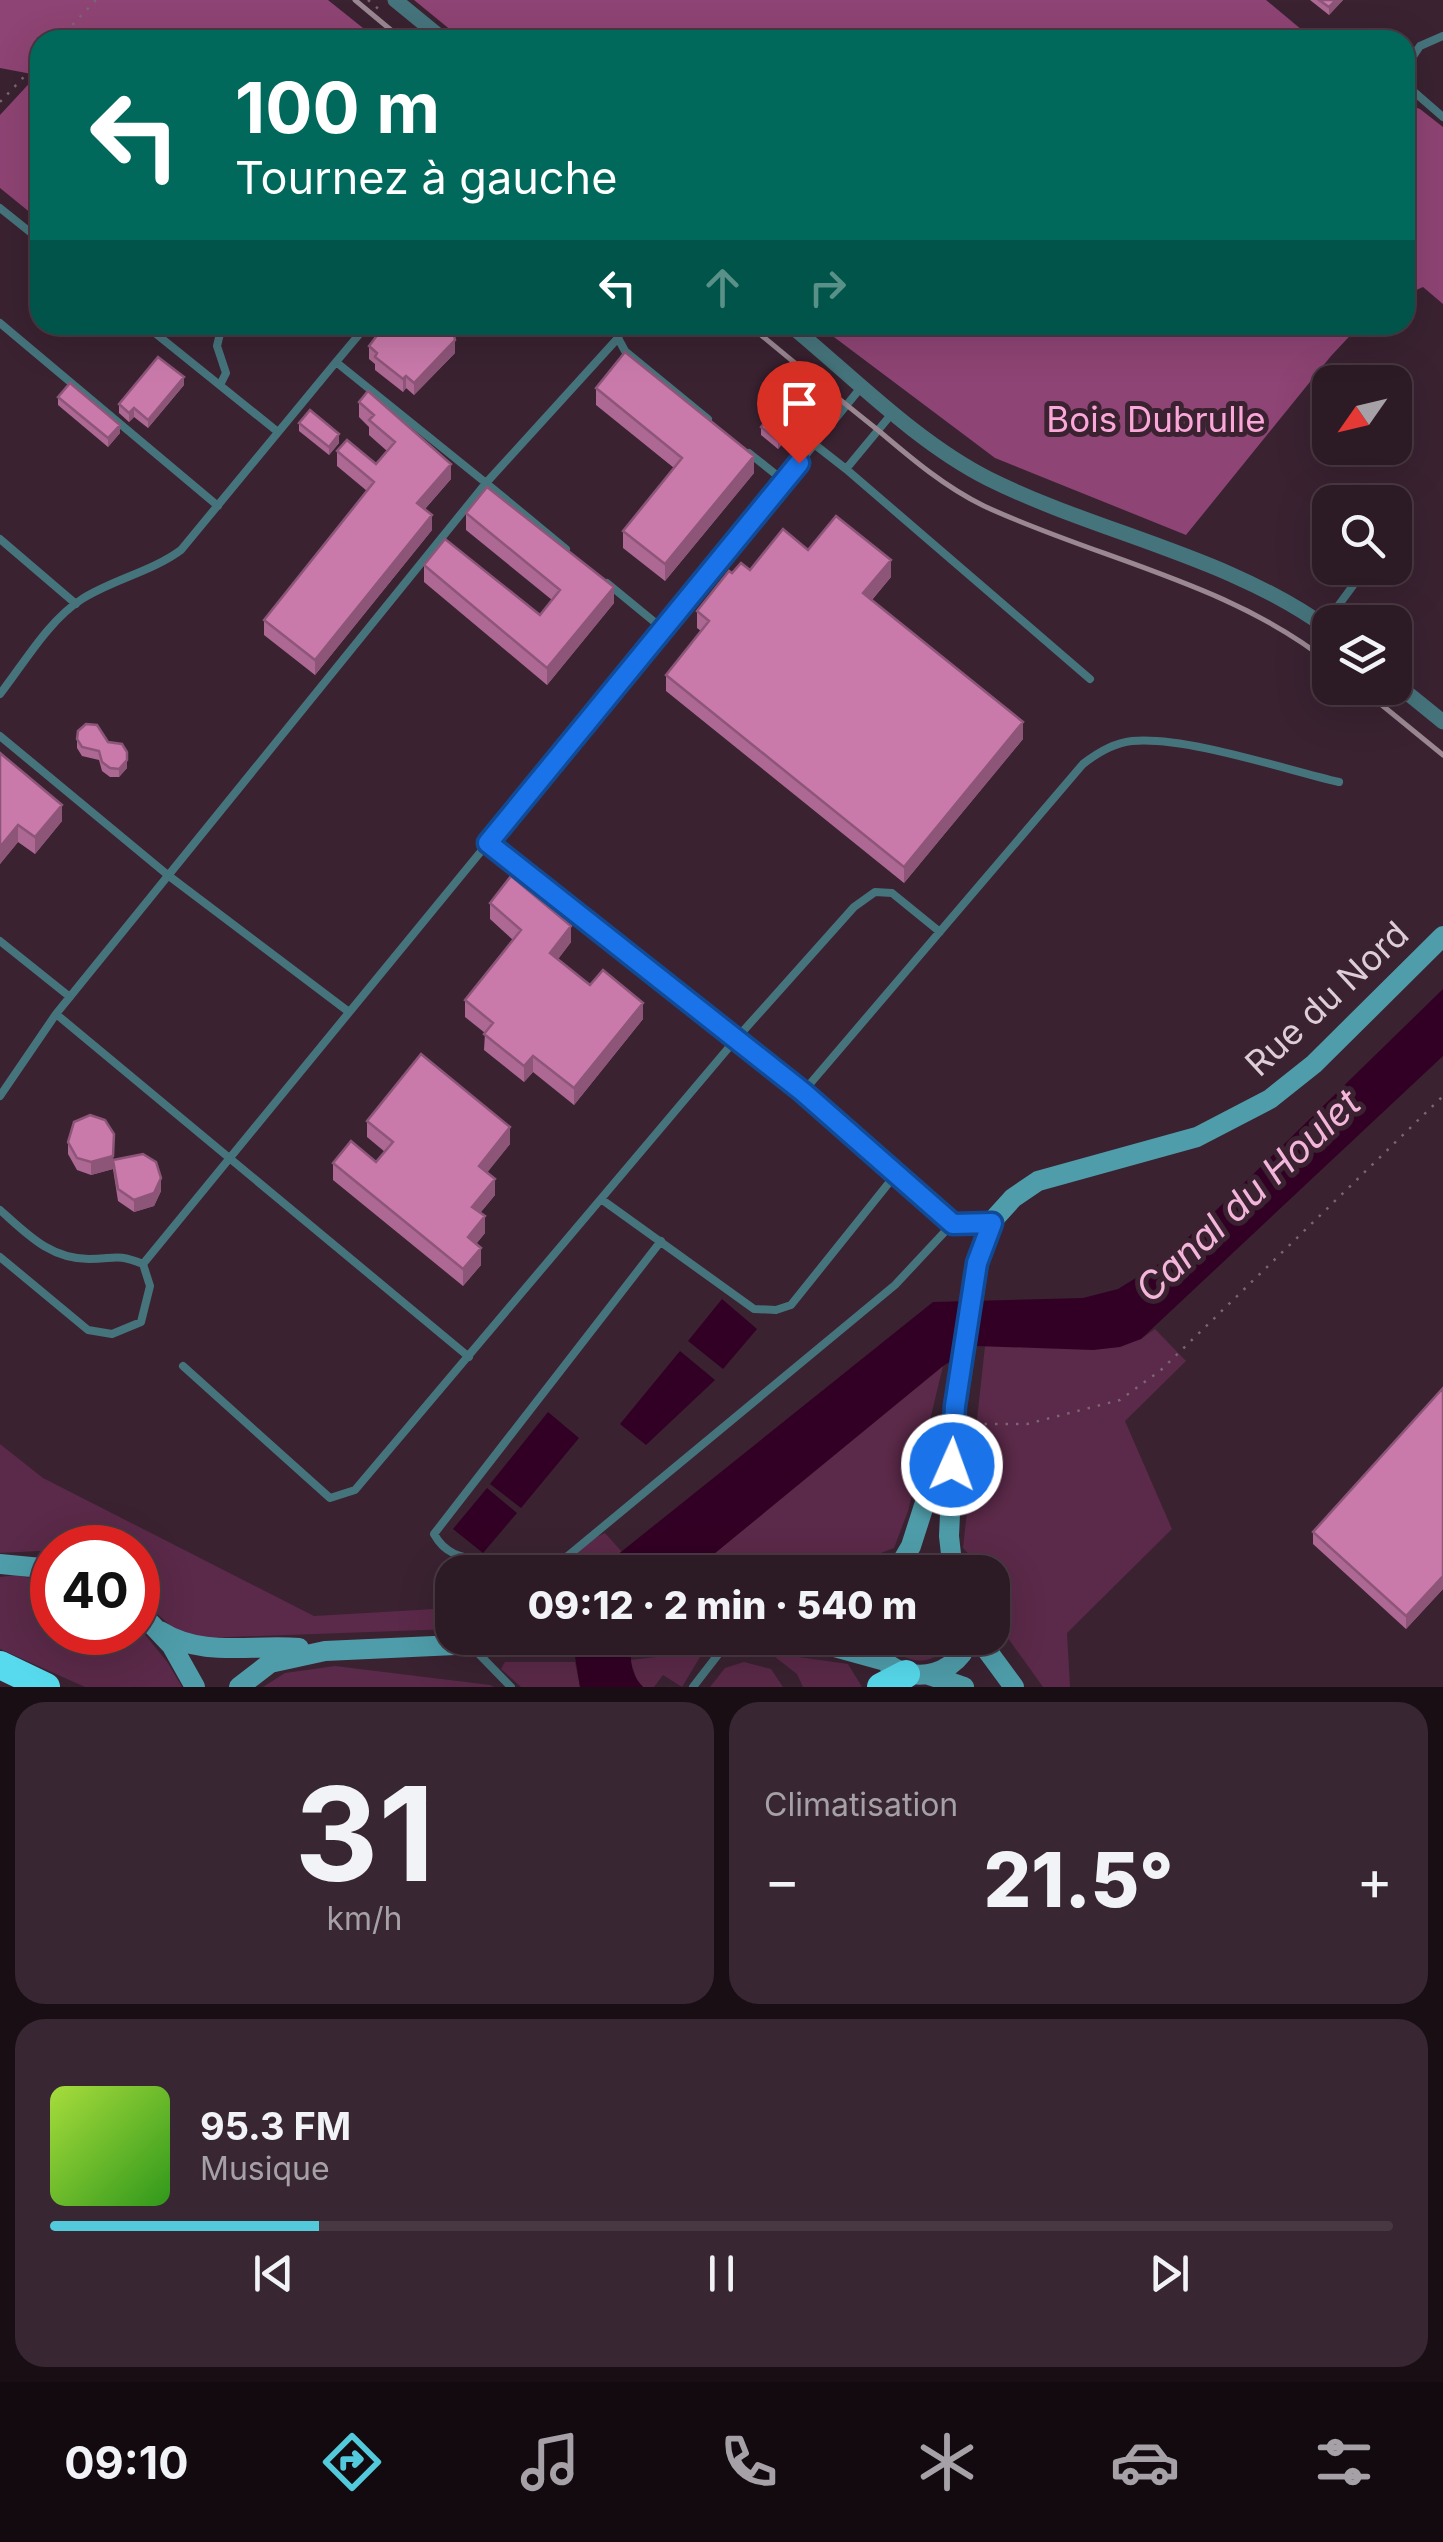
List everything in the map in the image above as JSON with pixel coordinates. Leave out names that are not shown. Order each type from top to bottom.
[{"type":"highway","points":[[0,1665],[46,1687]]},
{"type":"street","points":[[395,0],[432,30]]},
{"type":"street","points":[[802,335],[894,412],[955,459],[987,478],[1244,581],[1312,618]]},
{"type":"street","points":[[1412,697],[1443,722]]},
{"type":"street","name":"Rue du Nord","points":[[951,1555],[948,1536],[955,1406],[975,1277],[982,1244],[1006,1204],[1038,1181],[1196,1137],[1270,1099],[1314,1064],[1443,936]]},
{"type":"street","name":"Rue du Nord","points":[[906,1555],[955,1406]]},
{"type":"street","points":[[0,1564],[30,1566]]},
{"type":"street","points":[[160,1631],[179,1643],[202,1648],[272,1646],[326,1650],[435,1645]]},
{"type":"street","points":[[160,1631],[196,1687]]},
{"type":"street","points":[[239,1687],[270,1663],[326,1650]]},
{"type":"street","points":[[852,1655],[900,1674],[964,1687]]},
{"type":"street","points":[[900,1674],[954,1664],[960,1655]]},
{"type":"street","points":[[990,1655],[1014,1687]]},
{"type":"lane","points":[[1415,53],[1420,46],[1443,36]]},
{"type":"lane","points":[[1415,93],[1443,117]]},
{"type":"lane","points":[[0,208],[30,232]]},
{"type":"lane","points":[[0,324],[218,506]]},
{"type":"lane","points":[[158,335],[278,432]]},
{"type":"lane","points":[[220,335],[217,346],[226,373],[220,386]]},
{"type":"lane","points":[[0,694],[63,614],[102,588],[164,562],[181,550],[359,335]]},
{"type":"lane","points":[[0,1096],[56,1014],[486,483],[619,335]]},
{"type":"lane","points":[[618,338],[625,351],[712,422]]},
{"type":"lane","points":[[336,362],[574,556]]},
{"type":"lane","points":[[143,1264],[862,385]]},
{"type":"lane","points":[[846,469],[894,412]]},
{"type":"lane","points":[[814,444],[1090,679]]},
{"type":"lane","points":[[740,446],[784,482]]},
{"type":"lane","points":[[0,539],[76,604]]},
{"type":"lane","points":[[604,580],[663,629]]},
{"type":"lane","points":[[0,736],[168,876],[349,1012]]},
{"type":"lane","points":[[803,1092],[1082,764],[1102,750],[1129,742],[1169,742],[1340,782]]},
{"type":"lane","points":[[488,843],[803,1092],[953,1224],[992,1223]]},
{"type":"lane","points":[[183,1366],[330,1498],[355,1490],[736,1039],[854,907],[875,892],[892,893],[940,932]]},
{"type":"lane","points":[[0,941],[70,997]]},
{"type":"lane","points":[[56,1014],[469,1357]]},
{"type":"lane","points":[[602,1199],[754,1308],[776,1310],[791,1304],[896,1174]]},
{"type":"lane","points":[[0,1210],[40,1246],[63,1256],[89,1259],[122,1255],[143,1264],[150,1286],[141,1322],[112,1334],[88,1330],[0,1256]]},
{"type":"lane","points":[[570,1555],[895,1284],[953,1224]]},
{"type":"lane","points":[[454,1555],[441,1546],[434,1534],[661,1242]]},
{"type":"lane","points":[[479,1655],[512,1687]]},
{"type":"lane","points":[[693,1687],[717,1655]]},
{"type":"path","points":[[68,30],[96,0]]},
{"type":"path","points":[[0,102],[30,70]]},
{"type":"path","points":[[955,1406],[973,1424],[1026,1424],[1120,1400],[1160,1370],[1443,1096]]},
{"type":"shaded area","points":[[1155,1329],[1186,1361],[1125,1421],[1172,1529],[1067,1633],[1070,1687],[1043,1687],[1010,1641],[1010,1555],[969,1555],[963,1548],[985,1346],[1141,1339]]},
{"type":"shaded area","points":[[943,1366],[908,1511],[894,1548],[876,1555],[713,1555]]},
{"type":"shaded area","points":[[0,1444],[43,1478],[135,1525],[30,1525],[30,1551],[0,1553]]},
{"type":"shaded area","points":[[605,1533],[622,1552],[618,1555],[560,1555]]},
{"type":"shaded area","points":[[160,1538],[314,1616],[435,1609],[435,1630],[203,1638],[181,1635],[160,1616]]},
{"type":"shaded area","points":[[0,1577],[30,1578],[30,1655],[160,1653],[182,1687],[85,1687],[0,1649]]},
{"type":"shaded area","points":[[674,1655],[700,1657],[682,1687],[663,1675],[654,1687],[643,1687],[630,1660]]},
{"type":"shaded area","points":[[773,1655],[848,1664],[862,1687],[803,1687],[797,1674]]},
{"type":"shaded area","points":[[901,1655],[939,1655],[930,1659]]},
{"type":"shaded area","points":[[505,1662],[575,1662],[580,1687],[521,1687],[501,1669]]},
{"type":"shaded area","points":[[744,1662],[771,1669],[783,1687],[710,1687],[725,1668]]},
{"type":"shaded area","points":[[335,1666],[494,1687],[263,1687],[285,1673]]},
{"type":"green space","points":[[0,0],[328,0],[366,30],[30,30],[30,74],[0,68]]},
{"type":"green space","points":[[414,0],[1266,0],[1302,30],[451,30]]},
{"type":"green space","points":[[30,83],[30,212],[0,188],[0,115]]},
{"type":"green space","points":[[1415,107],[1443,127],[1443,304],[1423,287],[1415,291]]},
{"type":"green space","name":"Bois Dubrulle","points":[[831,335],[1351,335],[1324,365],[1312,365],[1312,379],[1186,535],[995,458]]},
{"type":"water","name":"Canal du Houlet","points":[[1443,989],[1443,1056],[1141,1339],[1120,1347],[1093,1350],[976,1346],[943,1366],[713,1555],[617,1555],[933,1302],[1083,1298],[1118,1289],[1165,1260]]},
{"type":"water","points":[[722,1299],[757,1329],[723,1369],[688,1341]]},
{"type":"water","points":[[680,1351],[715,1380],[646,1445],[620,1424]]},
{"type":"water","points":[[548,1412],[579,1438],[521,1508],[490,1484]]},
{"type":"water","points":[[487,1488],[517,1513],[483,1553],[453,1529]]},
{"type":"water","points":[[575,1655],[631,1655],[633,1670],[643,1687],[580,1687]]},
{"type":"building","points":[[377,335],[454,335],[455,340],[414,383],[375,357],[377,353],[369,346]]},
{"type":"building","points":[[625,352],[754,456],[665,564],[623,531],[682,458],[596,388]]},
{"type":"building","points":[[158,357],[184,377],[148,420],[134,408],[129,413],[119,404]]},
{"type":"building","points":[[70,383],[120,425],[108,438],[58,397]]},
{"type":"building","points":[[368,391],[451,464],[417,503],[432,515],[315,660],[264,620],[374,482],[337,451],[347,440],[376,464],[395,442],[369,420],[374,415],[359,402]]},
{"type":"building","points":[[782,402],[799,415],[778,441],[761,427]]},
{"type":"building","points":[[310,410],[339,434],[329,447],[299,423]]},
{"type":"building","points":[[487,487],[614,587],[547,668],[424,565],[445,539],[540,615],[560,590],[466,513]]},
{"type":"building","points":[[836,516],[891,560],[863,593],[1023,722],[904,867],[666,675],[709,621],[697,611],[729,571],[732,573],[741,563],[750,570],[783,529],[808,550]]},
{"type":"building","points":[[86,724],[97,725],[108,742],[122,744],[127,760],[119,769],[102,762],[99,751],[82,747],[78,731]]},
{"type":"building","points":[[0,753],[62,805],[35,837],[18,825],[0,847]]},
{"type":"building","points":[[511,876],[571,926],[550,953],[590,985],[603,970],[643,1003],[574,1088],[533,1056],[524,1066],[484,1034],[493,1023],[465,1000],[521,930],[490,903]]},
{"type":"building","points":[[421,1054],[510,1127],[479,1166],[495,1179],[472,1207],[485,1216],[468,1237],[481,1248],[463,1269],[333,1163],[351,1141],[376,1162],[393,1142],[367,1121]]},
{"type":"building","points":[[90,1115],[105,1120],[114,1134],[113,1156],[91,1162],[77,1158],[68,1142],[74,1122]]},
{"type":"building","points":[[143,1154],[156,1162],[161,1178],[154,1193],[134,1200],[118,1189],[113,1160]]},
{"type":"building","points":[[1443,1388],[1443,1576],[1406,1616],[1313,1532]]},
{"type":"railway","points":[[355,0],[391,30]]},
{"type":"railway","points":[[761,335],[916,462],[970,498],[1027,525],[1207,592],[1250,612],[1312,650]]},
{"type":"railway","points":[[1382,705],[1443,755]]},
{"type":"route","points":[[799,463],[488,843],[803,1092],[953,1224],[992,1223],[977,1263],[955,1406],[952,1465]]}]
